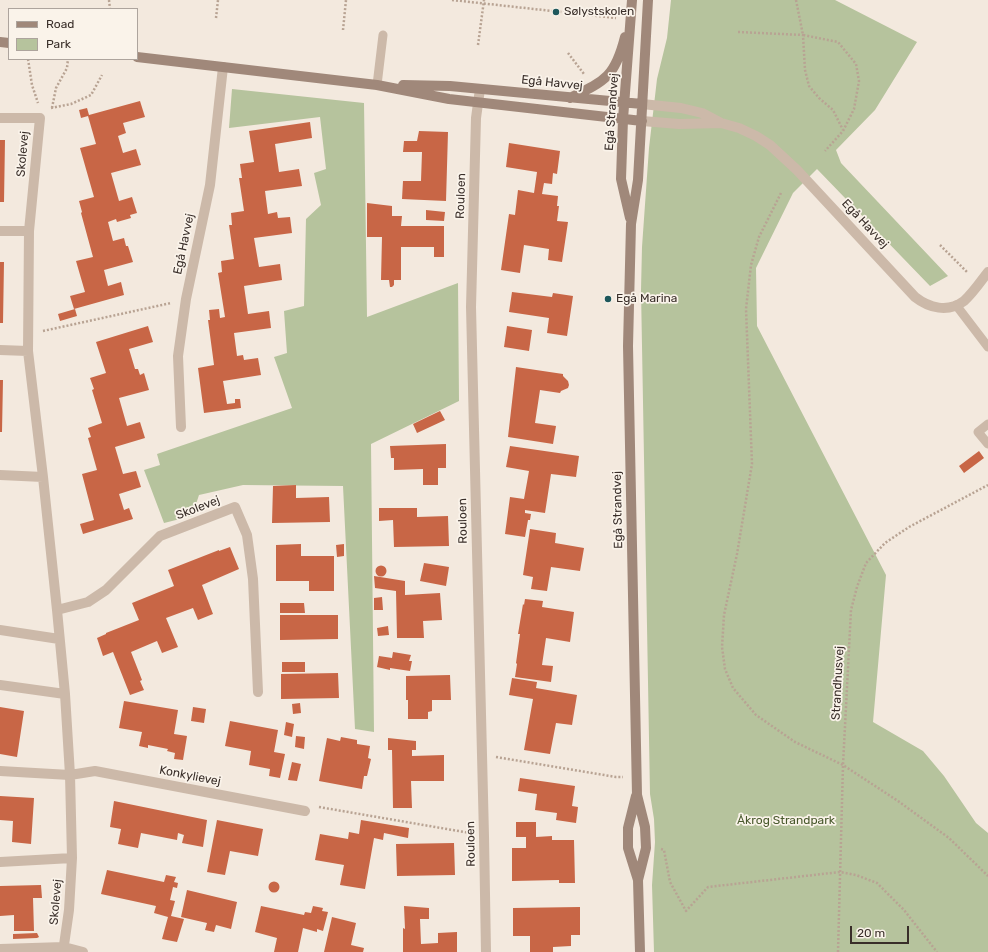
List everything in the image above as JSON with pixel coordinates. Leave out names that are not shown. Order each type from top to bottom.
[{"type":"street","name":"Egå Strandvej","points":[[631,224],[620,179],[632,0]]},
{"type":"street","name":"Egå Strandvej","points":[[640,952],[638,880],[646,848],[646,827],[637,795],[636,777],[628,346],[631,224],[638,180],[648,0]]},
{"type":"street","points":[[569,98],[600,83],[614,67],[621,53],[632,11]]},
{"type":"street","name":"Egå Havvej","points":[[138,57],[377,85],[478,103],[642,121],[679,124],[721,123]]},
{"type":"street","name":"Egå Havvej","points":[[181,427],[178,356],[186,299],[210,185],[223,67]]},
{"type":"street","name":"Egå Havvej","points":[[377,85],[450,86],[642,104],[677,108],[702,113],[721,123],[739,128],[756,136],[782,155],[921,302],[937,308],[956,305]]},
{"type":"street","name":"Rouloen","points":[[480,89],[478,103],[471,307],[486,952]]},
{"type":"street","name":"Skolevej","points":[[0,118],[40,115],[29,231],[28,351],[57,610],[65,694],[70,775],[72,858],[70,910],[63,950]]},
{"type":"street","points":[[0,231],[29,231]]},
{"type":"street","points":[[956,305],[964,301],[988,272]]},
{"type":"street","points":[[0,350],[28,351]]},
{"type":"street","points":[[0,475],[43,477]]},
{"type":"street","name":"Skolevej","points":[[57,610],[88,602],[106,590],[160,536],[235,507],[247,535],[253,579],[258,692]]},
{"type":"street","points":[[0,630],[59,639]]},
{"type":"street","points":[[0,685],[65,694]]},
{"type":"street","points":[[0,771],[70,775]]},
{"type":"street","name":"Konkylievej","points":[[70,775],[95,772],[305,811]]},
{"type":"street","name":"Egå Strandvej","points":[[637,795],[628,828],[628,848],[638,880]]},
{"type":"street","points":[[0,862],[72,858]]},
{"type":"street","points":[[0,949],[63,950],[83,952]]},
{"type":"lane","points":[[377,85],[383,34]]},
{"type":"lane","points":[[956,305],[988,347]]},
{"type":"lane","points":[[988,424],[978,432],[988,444]]},
{"type":"path","points":[[216,18],[218,0]]},
{"type":"path","points":[[343,30],[346,0]]},
{"type":"path","points":[[452,0],[484,2],[616,18]]},
{"type":"path","points":[[796,0],[803,35],[805,70],[809,86],[832,110],[843,131]]},
{"type":"path","points":[[478,45],[484,2]]},
{"type":"path","points":[[738,32],[803,35],[838,42],[856,64],[858,81],[854,109],[843,131],[825,151]]},
{"type":"path","points":[[568,53],[584,74]]},
{"type":"path","points":[[28,60],[32,85],[40,115],[52,108],[71,104],[91,95],[102,76]]},
{"type":"path","points":[[52,108],[56,88],[67,68],[68,60]]},
{"type":"path","points":[[781,193],[759,237],[750,265],[746,308],[752,464],[724,615],[723,654],[725,669],[733,688],[756,714],[795,742],[843,766],[898,801],[949,838],[988,876]]},
{"type":"path","points":[[940,245],[979,284]]},
{"type":"path","points":[[28,334],[186,299]]},
{"type":"path","name":"Strandhusvej","points":[[838,952],[843,766],[851,610],[857,587],[866,563],[885,544],[908,526],[988,485]]},
{"type":"path","points":[[482,755],[616,777],[636,777]]},
{"type":"path","points":[[305,811],[307,805],[484,836]]},
{"type":"path","points":[[646,842],[664,850],[670,882],[686,911],[708,887],[840,872],[856,875],[877,883],[904,910],[937,952]]},
{"type":"green space","name":"Åkrog Strandpark","points":[[671,0],[835,0],[917,42],[875,110],[836,150],[841,163],[948,276],[930,286],[817,169],[793,193],[756,268],[757,326],[886,575],[873,722],[923,751],[944,776],[976,823],[988,833],[988,952],[654,952],[652,885],[655,842],[654,819],[650,794],[641,290],[642,247],[649,148],[657,79],[667,38]]},
{"type":"green space","points":[[232,89],[364,103],[367,317],[458,283],[459,401],[371,444],[374,732],[355,729],[343,486],[243,485],[199,495],[192,516],[164,523],[144,470],[160,465],[157,454],[292,408],[274,357],[287,353],[284,311],[304,306],[306,219],[321,205],[314,173],[326,169],[320,117],[229,128]]},
{"type":"building","points":[[140,101],[145,117],[123,123],[126,133],[118,136],[123,153],[136,149],[141,165],[111,173],[119,201],[132,197],[137,213],[130,215],[131,218],[117,222],[116,219],[108,222],[113,241],[124,238],[133,262],[104,270],[108,286],[121,282],[124,295],[74,309],[70,296],[85,292],[76,261],[93,257],[79,201],[94,197],[80,148],[96,144],[88,116],[81,118],[79,110],[87,108],[89,115]]},
{"type":"building","points":[[310,122],[312,138],[275,144],[279,172],[299,169],[302,186],[265,191],[268,214],[277,212],[278,218],[290,217],[292,233],[254,238],[259,267],[280,264],[282,280],[244,286],[248,314],[269,311],[271,328],[234,333],[237,356],[243,355],[244,360],[258,358],[261,375],[223,381],[227,404],[235,403],[235,399],[240,399],[241,408],[204,413],[198,368],[214,365],[208,320],[210,320],[209,310],[219,309],[220,318],[225,317],[218,273],[222,272],[221,261],[234,259],[229,225],[232,225],[231,213],[244,211],[239,178],[242,178],[240,164],[254,162],[249,131]]},
{"type":"building","points":[[419,131],[448,132],[446,201],[402,199],[403,181],[421,181],[422,152],[403,152],[404,141],[417,141]]},
{"type":"building","points":[[0,140],[5,140],[4,202],[0,202]]},
{"type":"building","points":[[509,143],[560,151],[557,174],[553,173],[552,184],[544,183],[542,194],[558,196],[557,206],[559,206],[557,221],[568,222],[562,262],[548,260],[549,249],[524,245],[520,273],[501,270],[509,214],[515,215],[518,190],[534,193],[537,172],[506,167]]},
{"type":"building","points":[[367,203],[392,206],[392,216],[402,216],[401,226],[444,226],[444,257],[434,257],[434,247],[401,247],[401,280],[394,280],[394,285],[390,287],[389,280],[381,280],[382,237],[367,237]]},
{"type":"building","points":[[426,210],[445,212],[444,221],[426,220]]},
{"type":"building","points":[[0,262],[4,262],[3,323],[0,323]]},
{"type":"building","points":[[512,292],[552,297],[553,293],[573,296],[567,336],[547,333],[549,318],[509,312]]},
{"type":"building","points":[[75,309],[77,316],[60,321],[58,314]]},
{"type":"building","points":[[148,326],[153,342],[129,349],[135,369],[138,369],[140,375],[144,373],[149,390],[119,398],[127,426],[140,422],[145,438],[115,447],[123,474],[136,471],[141,487],[119,494],[124,510],[129,508],[133,519],[83,534],[80,524],[94,520],[82,474],[97,470],[88,438],[91,437],[88,428],[102,423],[90,378],[106,373],[96,342]]},
{"type":"building","points":[[507,326],[532,330],[529,351],[504,347]]},
{"type":"building","points":[[516,367],[563,374],[568,381],[568,388],[560,393],[540,390],[535,423],[556,426],[553,444],[508,437]]},
{"type":"building","points":[[0,380],[3,380],[2,432],[0,432]]},
{"type":"building","points":[[440,411],[445,420],[417,433],[413,424]]},
{"type":"building","points":[[446,444],[446,468],[438,468],[438,485],[423,485],[423,469],[394,470],[394,458],[391,458],[390,446]]},
{"type":"building","points":[[510,446],[579,456],[576,477],[551,474],[545,513],[525,510],[525,513],[531,514],[530,520],[528,520],[525,537],[505,534],[510,497],[524,499],[529,471],[506,467]]},
{"type":"building","points":[[979,451],[984,458],[964,473],[959,466]]},
{"type":"building","points":[[296,485],[296,498],[329,497],[330,522],[272,523],[273,486]]},
{"type":"building","points":[[379,508],[417,508],[417,517],[448,516],[449,546],[394,547],[393,520],[379,521]]},
{"type":"building","points":[[530,529],[556,533],[555,543],[584,548],[580,571],[551,567],[547,591],[531,589],[533,577],[523,575]]},
{"type":"building","points":[[301,544],[301,556],[334,556],[334,591],[309,591],[309,581],[276,581],[276,545]]},
{"type":"building","points":[[344,544],[344,556],[337,557],[336,545]]},
{"type":"building","points":[[230,547],[239,569],[202,585],[213,614],[198,620],[193,608],[166,618],[178,647],[162,653],[157,641],[131,652],[142,680],[140,681],[144,690],[130,695],[113,652],[103,656],[97,638],[139,620],[132,603],[174,586],[168,570]]},
{"type":"building","points":[[424,563],[449,567],[446,586],[420,581]]},
{"type":"building","points":[[379,566],[383,566],[385,567],[385,575],[379,576],[376,573],[376,569]]},
{"type":"building","points":[[374,576],[405,581],[405,595],[440,593],[442,620],[423,621],[424,638],[397,638],[396,591],[375,588]]},
{"type":"building","points":[[382,597],[383,610],[374,610],[374,598]]},
{"type":"building","points":[[525,599],[543,601],[542,607],[574,612],[570,642],[546,638],[542,665],[553,666],[551,682],[515,677],[520,634],[518,634]]},
{"type":"building","points":[[280,603],[304,603],[305,613],[280,613]]},
{"type":"building","points":[[280,615],[338,615],[338,639],[280,640]]},
{"type":"building","points":[[388,626],[389,635],[378,636],[377,628]]},
{"type":"building","points":[[393,652],[411,655],[409,661],[412,661],[410,671],[390,668],[390,670],[377,667],[379,656],[392,658]]},
{"type":"building","points":[[282,662],[305,662],[305,672],[282,672]]},
{"type":"building","points":[[338,673],[339,698],[281,699],[281,674]]},
{"type":"building","points":[[450,675],[451,700],[432,700],[432,711],[428,712],[428,719],[408,719],[406,676]]},
{"type":"building","points":[[512,678],[537,682],[536,688],[577,695],[572,725],[556,723],[550,754],[524,750],[533,699],[509,695]]},
{"type":"building","points":[[124,701],[178,710],[174,734],[187,736],[183,760],[174,759],[175,753],[167,751],[168,749],[148,745],[148,748],[139,746],[142,732],[119,728]]},
{"type":"building","points":[[300,703],[301,713],[293,714],[292,704]]},
{"type":"building","points":[[0,707],[24,711],[17,757],[0,754]]},
{"type":"building","points":[[193,707],[206,709],[204,723],[191,721]]},
{"type":"building","points":[[230,721],[278,730],[274,752],[285,754],[280,778],[269,776],[270,769],[249,765],[251,751],[225,746]]},
{"type":"building","points":[[286,722],[294,724],[292,737],[284,735]]},
{"type":"building","points":[[296,736],[305,737],[304,749],[295,747]]},
{"type":"building","points":[[341,737],[357,740],[357,744],[370,746],[368,758],[371,759],[367,776],[364,776],[362,789],[319,781],[327,738],[340,741]]},
{"type":"building","points":[[388,738],[416,741],[416,750],[412,750],[412,756],[444,755],[444,781],[411,781],[412,808],[393,808],[392,750],[388,750]]},
{"type":"building","points":[[292,762],[301,764],[297,781],[288,780]]},
{"type":"building","points":[[520,778],[575,786],[572,806],[578,807],[576,823],[556,820],[557,813],[535,810],[537,794],[518,791]]},
{"type":"building","points":[[0,796],[34,798],[31,844],[12,842],[13,821],[0,820]]},
{"type":"building","points":[[114,801],[207,820],[203,847],[182,843],[184,835],[178,833],[177,840],[141,833],[138,848],[118,844],[121,829],[110,827]]},
{"type":"building","points":[[217,820],[263,829],[258,856],[230,851],[225,875],[207,872]]},
{"type":"building","points":[[361,820],[409,828],[408,838],[384,833],[383,840],[374,838],[365,889],[340,885],[344,865],[315,860],[320,834],[348,839],[349,832],[359,834]]},
{"type":"building","points":[[516,822],[536,822],[536,837],[552,836],[552,840],[574,840],[575,883],[559,883],[559,880],[512,881],[512,848],[526,848],[526,837],[516,837]]},
{"type":"building","points":[[454,843],[455,875],[397,876],[396,844]]},
{"type":"building","points":[[107,870],[164,882],[166,875],[176,877],[174,882],[178,883],[177,888],[173,887],[170,900],[175,901],[171,916],[184,919],[177,942],[162,939],[168,917],[154,913],[156,906],[101,894]]},
{"type":"building","points":[[272,882],[276,882],[278,883],[278,891],[272,892],[269,889],[269,885]]},
{"type":"building","points":[[41,885],[42,898],[33,898],[34,931],[14,931],[14,915],[0,916],[0,886]]},
{"type":"building","points":[[187,890],[237,902],[231,929],[216,925],[214,932],[205,930],[207,923],[181,917]]},
{"type":"building","points":[[261,906],[304,915],[305,912],[311,913],[313,906],[323,908],[322,911],[328,912],[323,931],[317,929],[317,932],[303,928],[298,952],[274,952],[277,938],[255,932]]},
{"type":"building","points":[[404,906],[429,908],[429,919],[420,919],[421,944],[438,943],[438,933],[457,932],[457,952],[403,952],[403,928],[405,929]]},
{"type":"building","points":[[580,907],[580,935],[571,935],[571,946],[553,947],[553,952],[530,952],[530,936],[513,936],[513,908]]},
{"type":"building","points":[[332,917],[356,923],[351,945],[364,948],[363,952],[324,952]]},
{"type":"building","points":[[37,933],[39,937],[37,938],[13,939],[13,934]]},
{"type":"place","name":"Sølystskolen","points":[[556,12]]},
{"type":"place","name":"Egå Marina","points":[[608,299]]}]
